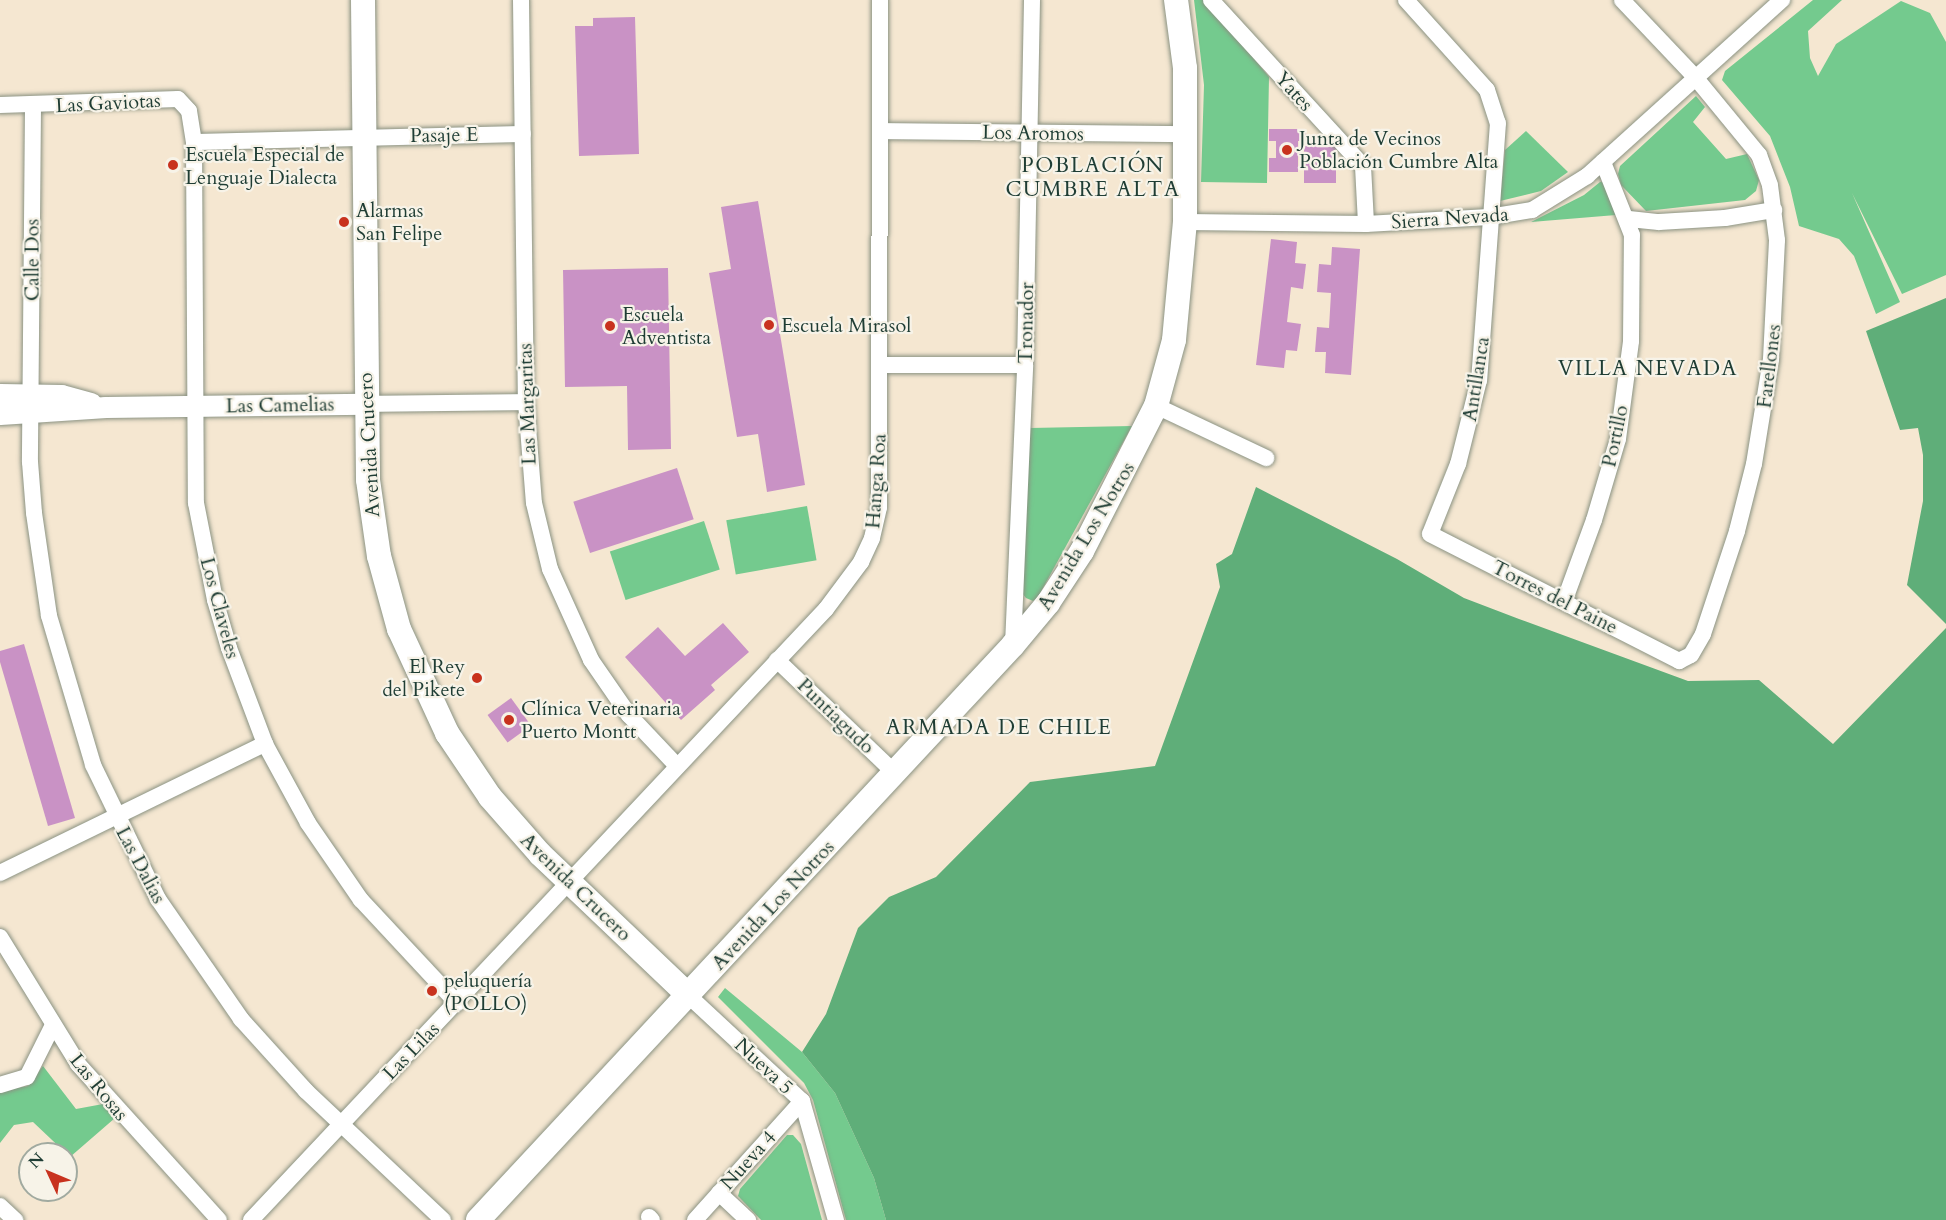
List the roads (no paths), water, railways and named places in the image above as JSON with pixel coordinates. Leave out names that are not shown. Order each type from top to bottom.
[{"type":"main road","name":"Avenida Crucero","points":[[363,0],[365,404],[368,480],[379,556],[413,665],[447,733],[478,781],[514,826],[568,881],[689,996]]},
{"type":"main road","name":"Avenida Los Notros","points":[[478,1220],[689,996],[1013,645],[1048,603],[1082,551],[1156,406],[1176,330],[1185,222],[1185,68],[1176,0]]},
{"type":"street","name":"Las Margaritas","points":[[521,0],[526,402],[534,503],[562,600],[609,688],[677,766]]},
{"type":"street","name":"Hanga Roa","points":[[568,881],[826,609],[861,562],[872,537],[879,507],[882,131],[880,0]]},
{"type":"street","name":"Tronador","points":[[1013,645],[1025,365],[1032,0]]},
{"type":"street","name":"Yates","points":[[1211,0],[1363,166],[1366,224]]},
{"type":"street","name":"Antillanca","points":[[1406,0],[1487,90],[1495,106],[1498,123],[1489,217],[1487,303],[1479,380],[1458,464],[1430,534]]},
{"type":"street","name":"Farellones","points":[[1622,0],[1695,77],[1759,155],[1768,176],[1774,210],[1775,320],[1754,464],[1737,531],[1703,634],[1691,655],[1679,661]]},
{"type":"street","name":"Sierra Nevada","points":[[1185,222],[1366,224],[1518,214],[1544,204],[1573,188],[1782,0]]},
{"type":"street","name":"Las Gaviotas","points":[[0,105],[33,107],[178,99],[189,111],[194,142]]},
{"type":"street","name":"Calle Dos","points":[[31,404],[33,107]]},
{"type":"street","name":"Los Aromos","points":[[882,131],[1184,134]]},
{"type":"street","name":"Pasaje E","points":[[365,135],[523,134]]},
{"type":"street","points":[[194,142],[365,135]]},
{"type":"street","name":"Los Claveles","points":[[194,142],[196,503],[204,552],[229,648],[265,744],[308,823],[354,891],[391,936],[457,1003]]},
{"type":"street","name":"Portillo","points":[[1564,602],[1594,520],[1618,439],[1631,330],[1634,249],[1629,219],[1603,162]]},
{"type":"street","points":[[1629,219],[1659,222],[1725,218],[1774,210]]},
{"type":"street","points":[[880,365],[1025,365]]},
{"type":"street","name":"Las Camelias","points":[[0,394],[31,404]]},
{"type":"street","name":"Las Camelias","points":[[0,414],[61,395],[106,407],[526,402]]},
{"type":"street","name":"Las Dalias","points":[[31,404],[34,513],[49,616],[76,716],[116,816],[158,899],[211,980],[272,1056],[341,1125],[443,1220]]},
{"type":"street","points":[[1156,406],[1266,458]]},
{"type":"street","name":"Torres del Paine","points":[[1430,534],[1679,661]]},
{"type":"street","name":"Puntiagudo","points":[[777,660],[895,773]]},
{"type":"street","points":[[0,873],[265,744]]},
{"type":"street","name":"Las Lilas","points":[[251,1220],[457,1003],[568,881]]},
{"type":"street","name":"Las Rosas","points":[[0,936],[52,1026],[117,1111],[219,1220]]},
{"type":"street","name":"Nueva 5","points":[[689,996],[802,1101],[836,1220]]},
{"type":"street","points":[[0,1085],[27,1077],[52,1026]]},
{"type":"street","name":"Nueva 4","points":[[695,1220],[802,1101]]},
{"type":"street","points":[[719,1193],[748,1220]]},
{"type":"street","points":[[0,1206],[15,1220]]},
{"type":"place","name":"Junta de Vecinos Población Cumbre Alta","points":[[1287,150]]},
{"type":"place","name":"Escuela Especial de Lenguaje Dialecta","points":[[173,165]]},
{"type":"place","name":"Alarmas San Felipe","points":[[344,222]]},
{"type":"place","name":"Escuela Mirasol","points":[[769,325]]},
{"type":"place","name":"Escuela Adventista","points":[[610,326]]},
{"type":"place","name":"El Rey del Pikete","points":[[477,678]]},
{"type":"place","name":"Clínica Veterinaria Puerto Montt","points":[[509,720]]},
{"type":"place","name":"peluquería (POLLO)","points":[[432,991]]},
{"type":"district","name":"POBLACIÓN CUMBRE ALTA","points":[[1093,178]]},
{"type":"district","name":"VILLA NEVADA","points":[[1648,369]]},
{"type":"district","name":"ARMADA DE CHILE","points":[[999,728]]}]
